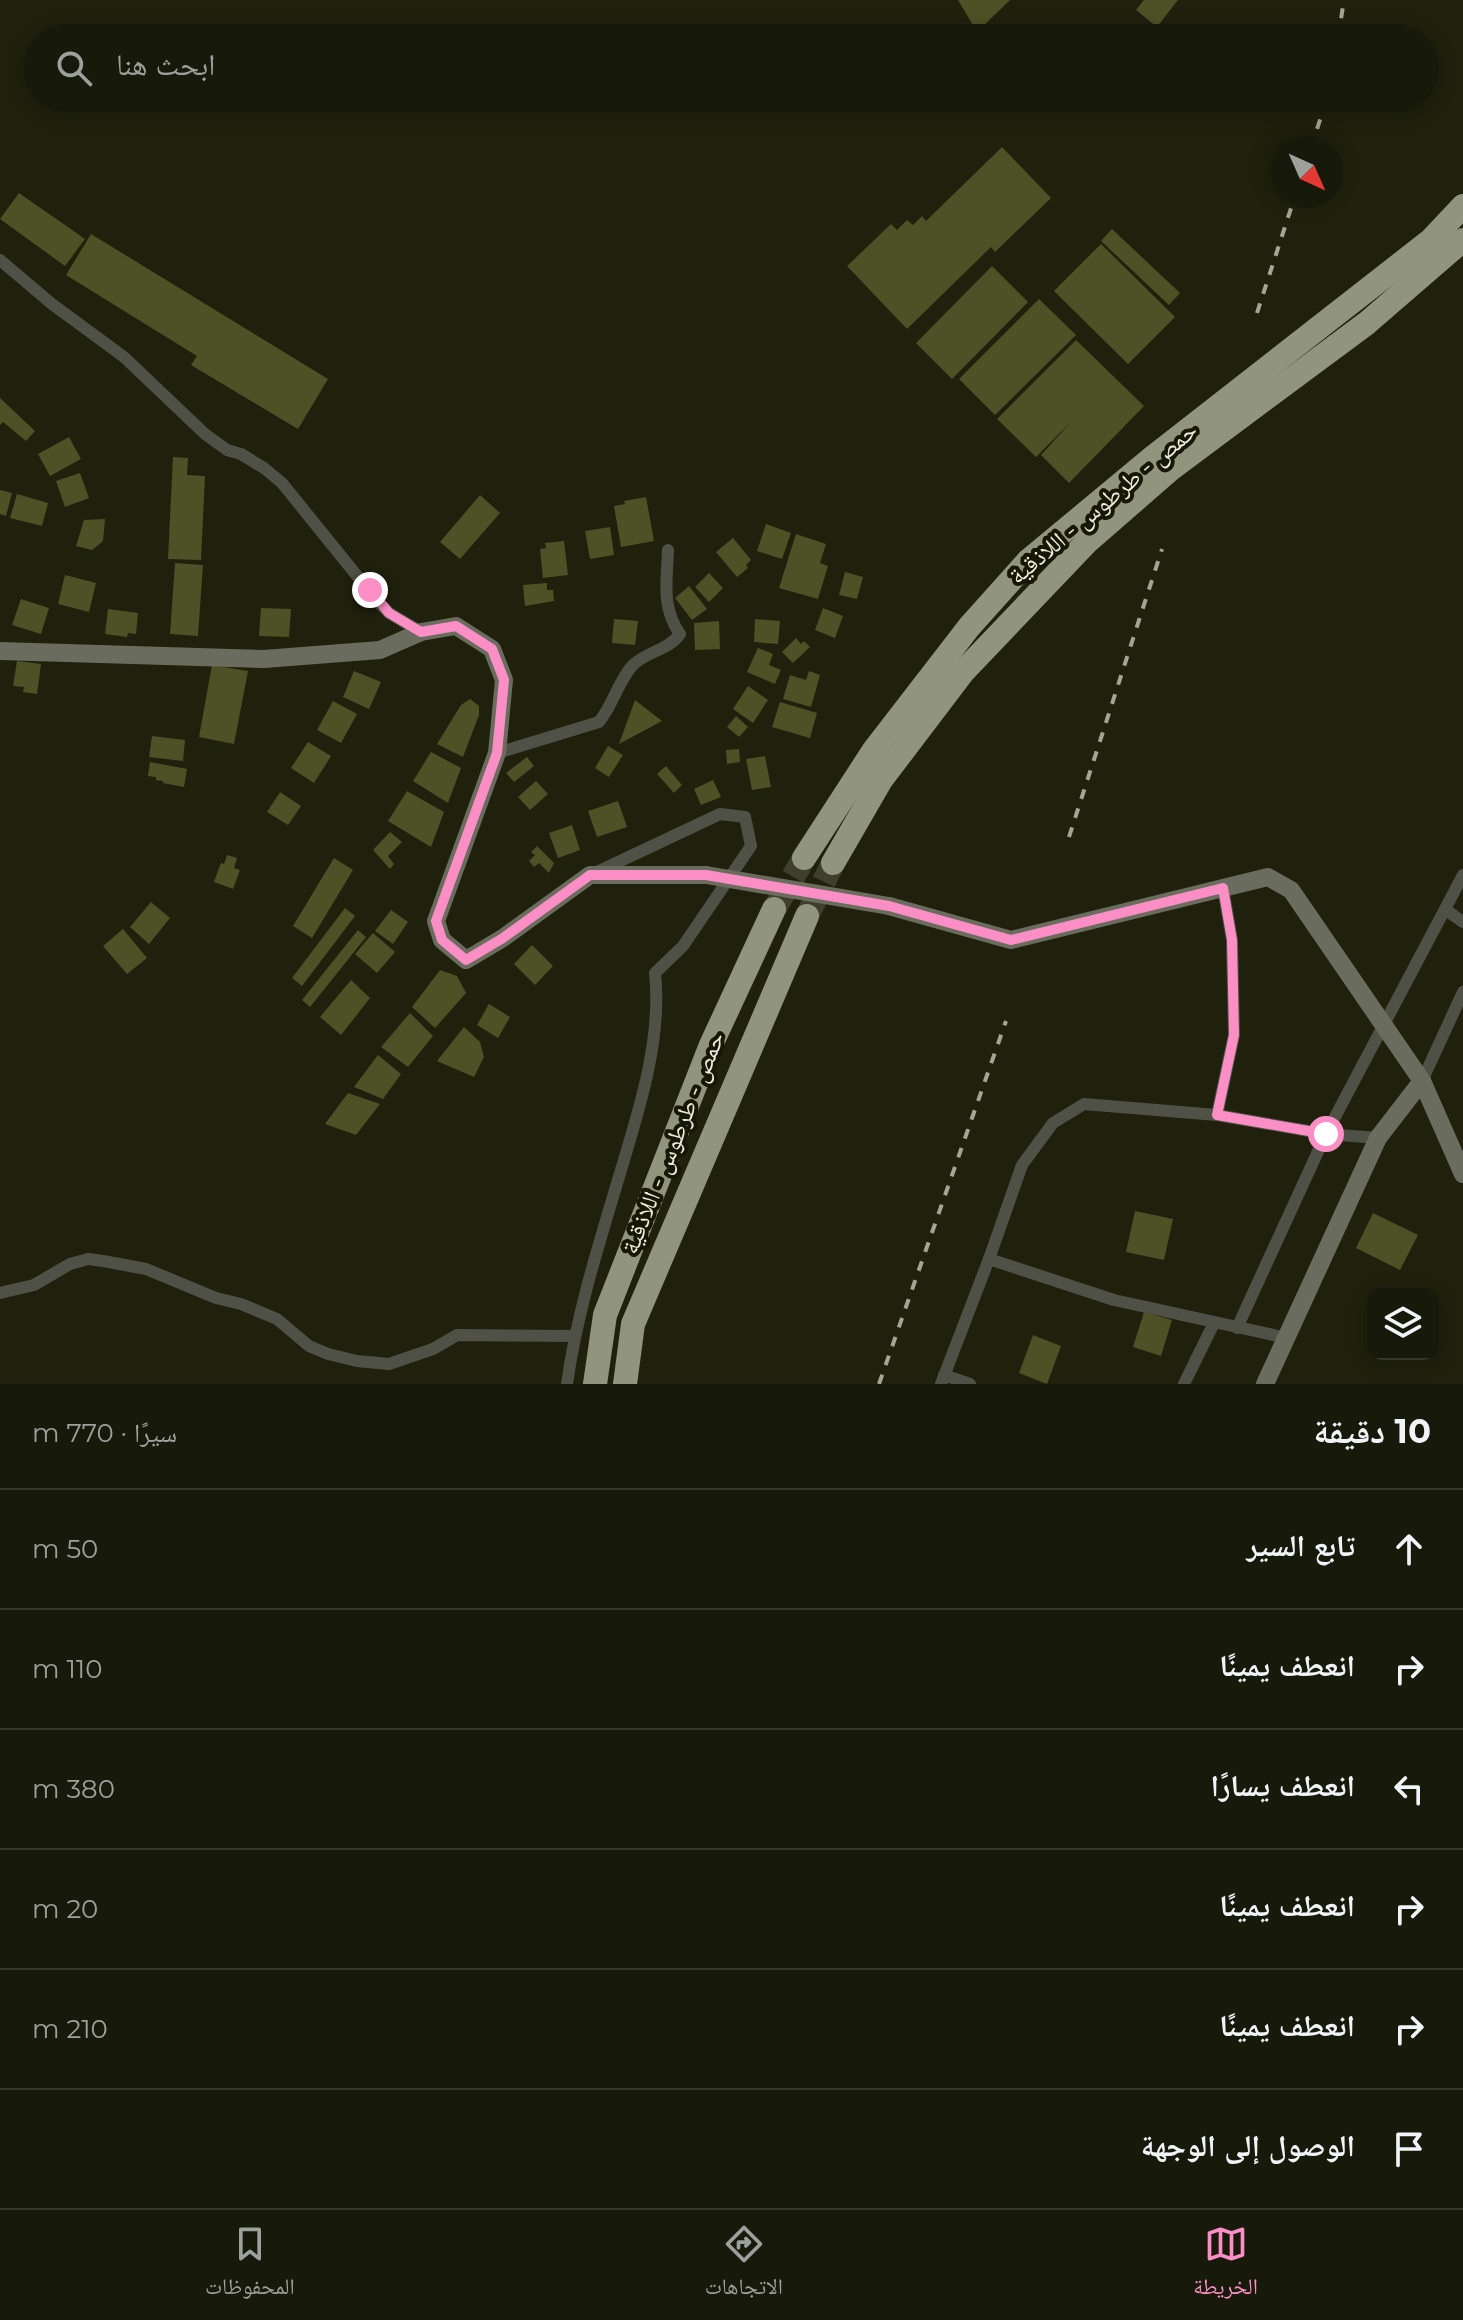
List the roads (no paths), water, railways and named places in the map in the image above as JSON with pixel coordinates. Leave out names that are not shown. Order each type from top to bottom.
[{"type":"highway","name":"حمص - طرطوس - اللاذقية","points":[[804,858],[874,750],[969,627],[1028,561],[1152,458],[1431,240],[1463,206]]},
{"type":"highway","name":"حمص - طرطوس - اللاذقية","points":[[833,863],[881,780],[963,672],[1087,542],[1172,468],[1367,323],[1463,240]]},
{"type":"highway","name":"حمص - طرطوس - اللاذقية","points":[[595,1384],[605,1315],[711,1045],[774,909]]},
{"type":"highway","name":"حمص - طرطوس - اللاذقية","points":[[625,1384],[633,1324],[807,916]]},
{"type":"main road","points":[[0,651],[264,659],[380,650],[421,632],[456,626],[492,649],[504,680],[497,753],[436,921],[442,940],[466,960],[503,938],[590,875],[706,875],[889,906],[1011,940],[1268,877],[1291,890],[1422,1081],[1463,1174]]},
{"type":"main road","points":[[1265,1384],[1378,1138],[1422,1081]]},
{"type":"street","points":[[0,260],[52,304],[124,357],[205,434],[227,450],[241,454],[264,468],[282,483],[379,603],[389,613],[421,632]]},
{"type":"street","points":[[497,753],[599,722],[634,663],[673,644],[680,634],[670,619],[666,597],[668,550]]},
{"type":"street","points":[[567,1384],[574,1336],[639,1110],[659,1005],[655,973],[683,946],[751,846],[745,817],[720,814],[590,875]]},
{"type":"street","points":[[1237,1328],[1326,1134],[1463,875]]},
{"type":"street","points":[[1217,1115],[1234,1035],[1232,940],[1223,888]]},
{"type":"street","points":[[1446,910],[1463,922]]},
{"type":"street","points":[[1422,1081],[1463,992]]},
{"type":"street","points":[[970,1384],[942,1379],[1022,1165],[1053,1123],[1084,1104],[1217,1115],[1326,1134],[1378,1138]]},
{"type":"street","points":[[0,1293],[34,1285],[70,1264],[88,1259],[103,1261],[146,1269],[216,1298],[241,1304],[277,1319],[309,1346],[328,1354],[389,1364],[433,1349],[457,1335],[574,1336]]},
{"type":"street","points":[[989,1259],[1114,1300],[1287,1338]]},
{"type":"street","points":[[1184,1384],[1214,1323]]},
{"type":"tunnel","points":[[775,908],[804,858]]},
{"type":"tunnel","points":[[808,914],[833,863]]},
{"type":"railway","points":[[1340,24],[1344,0]]},
{"type":"railway","points":[[1315,136],[1323,112]]},
{"type":"railway","points":[[1257,313],[1291,208]]},
{"type":"railway","points":[[1069,837],[1162,549]]},
{"type":"railway","points":[[879,1384],[1006,1021]]}]
